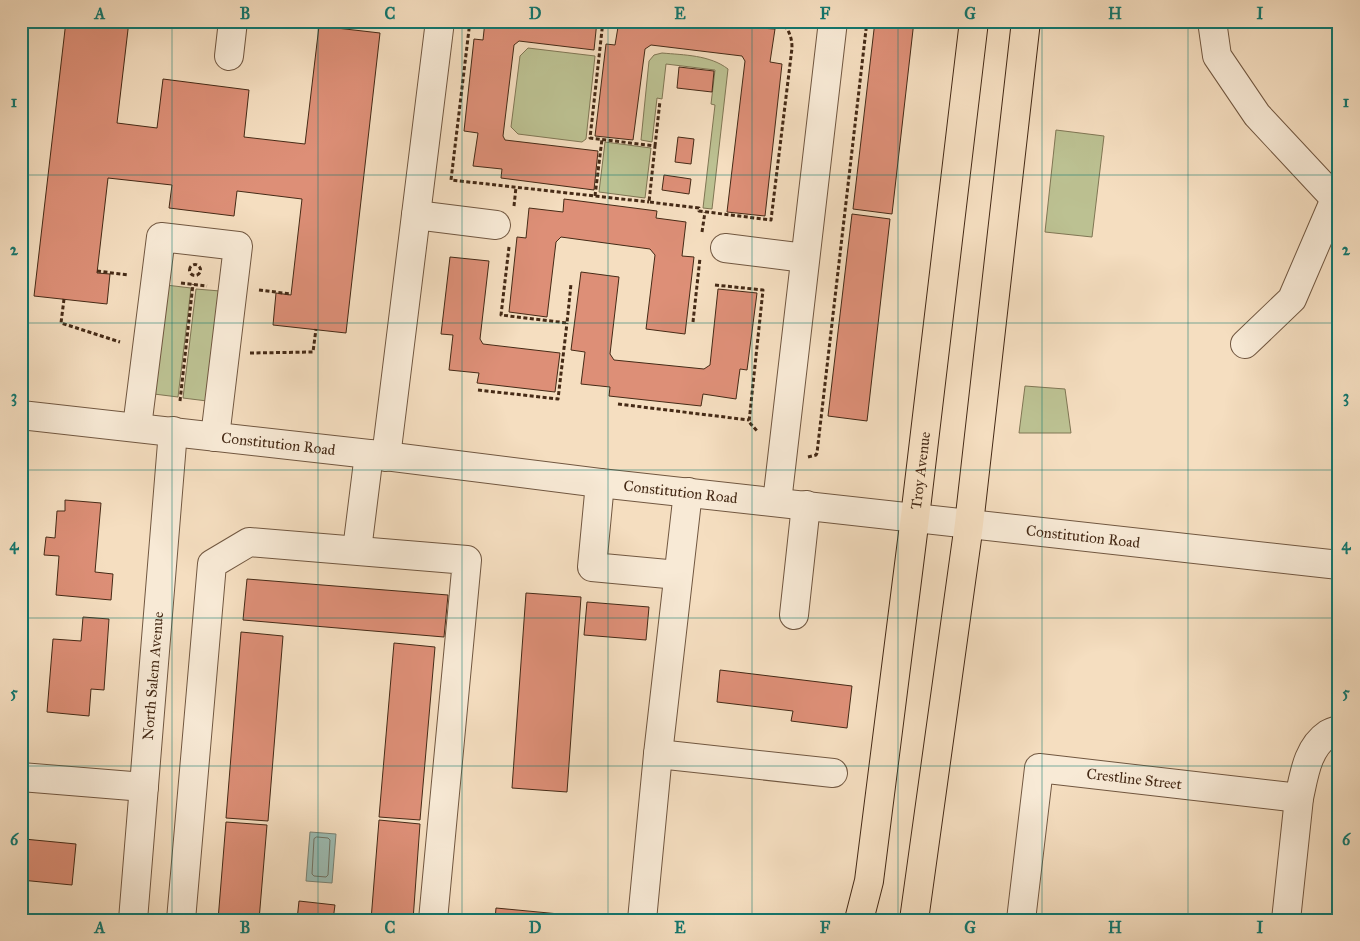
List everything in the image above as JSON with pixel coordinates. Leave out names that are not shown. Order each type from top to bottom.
[{"type":"main road","name":"Troy Avenue","points":[[860,920],[869,881],[915,517],[974,21]]},
{"type":"main road","points":[[914,920],[969,524],[1026,21]]},
{"type":"street","points":[[229,56],[233,21]]},
{"type":"street","points":[[357,550],[377,455],[394,388],[440,21]]},
{"type":"street","points":[[777,502],[833,21]]},
{"type":"street","points":[[1212,21],[1217,56],[1257,115],[1337,201],[1292,300],[1245,344]]},
{"type":"street","points":[[416,215],[506,226]]},
{"type":"street","points":[[137,428],[161,237],[238,246],[214,437]]},
{"type":"street","points":[[709,246],[805,258]]},
{"type":"street","name":"Constitution Road","points":[[21,415],[173,431],[600,483],[1339,565]]},
{"type":"street","name":"North Salem Avenue","points":[[133,920],[173,431]]},
{"type":"street","points":[[600,483],[592,567],[678,575]]},
{"type":"street","points":[[642,920],[658,754],[688,492]]},
{"type":"street","points":[[794,614],[806,505]]},
{"type":"street","points":[[181,920],[212,564],[249,542],[466,560],[433,920]]},
{"type":"street","points":[[1286,920],[1299,798],[1306,766],[1313,749],[1327,734],[1339,730]]},
{"type":"street","points":[[658,754],[833,773]]},
{"type":"street","name":"Crestline Street","points":[[1021,920],[1039,768],[1299,798]]},
{"type":"street","points":[[21,777],[144,787]]},
{"type":"path","points":[[470,21],[451,180],[699,208],[699,211],[771,220],[792,48],[792,38],[781,21]]},
{"type":"path","points":[[603,21],[590,138],[655,146]]},
{"type":"path","points":[[802,459],[817,453],[867,21]]},
{"type":"path","points":[[649,202],[660,101]]},
{"type":"path","points":[[595,196],[602,139]]},
{"type":"path","points":[[516,187],[506,226],[501,315],[567,323]]},
{"type":"path","points":[[692,322],[709,246],[705,212]]},
{"type":"path","points":[[177,282],[210,286]]},
{"type":"path","points":[[180,401],[193,284]]},
{"type":"path","points":[[478,390],[558,399],[571,284]]},
{"type":"path","points":[[715,285],[763,290],[749,420],[763,436]]},
{"type":"path","points":[[64,299],[61,323],[147,351]]},
{"type":"path","points":[[225,354],[313,352],[316,329]]},
{"type":"path","points":[[618,404],[749,420]]},
{"type":"green space","points":[[528,48],[595,56],[586,139],[582,142],[518,134],[511,127],[520,56]]},
{"type":"green space","points":[[662,53],[705,58],[728,69],[712,209],[703,208],[715,105],[711,104],[715,70],[666,64],[662,99],[657,98],[652,142],[641,140],[649,61],[654,55]]},
{"type":"green space","points":[[1056,130],[1104,136],[1092,237],[1045,232]]},
{"type":"green space","points":[[605,142],[651,148],[645,198],[599,192]]},
{"type":"green space","points":[[166,285],[191,288],[178,397],[154,394]]},
{"type":"green space","points":[[196,289],[220,291],[207,401],[183,398]]},
{"type":"green space","points":[[1025,386],[1065,389],[1071,433],[1019,433]]},
{"type":"water","points":[[310,832],[336,834],[332,883],[306,881]]},
{"type":"building","points":[[66,21],[129,21],[117,123],[157,128],[163,79],[249,90],[244,137],[305,144],[319,26],[380,33],[346,333],[273,325],[276,293],[291,295],[302,199],[237,191],[234,216],[169,208],[172,185],[108,178],[97,273],[110,274],[107,304],[34,296]]},
{"type":"building","points":[[485,21],[597,21],[594,50],[519,41],[514,45],[503,136],[505,140],[598,151],[594,190],[501,178],[502,169],[473,166],[478,133],[464,131],[474,39],[483,40]]},
{"type":"building","points":[[619,21],[744,21],[744,27],[775,29],[770,62],[782,64],[765,216],[727,212],[745,61],[742,56],[651,45],[645,49],[633,140],[595,136],[606,44],[615,45]]},
{"type":"building","points":[[875,21],[914,21],[892,214],[853,209]]},
{"type":"building","points":[[679,67],[714,71],[712,92],[677,88]]},
{"type":"building","points":[[678,137],[694,139],[691,164],[675,162]]},
{"type":"building","points":[[664,175],[691,179],[689,194],[662,190]]},
{"type":"building","points":[[564,199],[657,211],[656,218],[686,222],[682,256],[694,257],[685,334],[646,329],[655,255],[650,249],[561,237],[556,242],[547,317],[509,312],[517,237],[526,238],[529,208],[563,212]]},
{"type":"building","points":[[852,214],[890,219],[867,421],[828,416]]},
{"type":"building","points":[[450,257],[489,261],[480,339],[483,344],[560,353],[555,392],[477,383],[479,373],[449,370],[453,335],[441,334]]},
{"type":"building","points":[[581,272],[619,277],[610,354],[614,360],[704,369],[710,365],[718,289],[757,293],[747,370],[740,369],[736,399],[703,394],[701,406],[609,396],[610,387],[581,384],[585,352],[571,350]]},
{"type":"building","points":[[65,500],[101,503],[95,572],[113,574],[111,600],[56,595],[59,556],[44,555],[46,537],[55,538],[57,511],[65,511]]},
{"type":"building","points":[[247,579],[448,595],[444,637],[243,620]]},
{"type":"building","points":[[526,593],[581,597],[567,792],[512,788]]},
{"type":"building","points":[[587,602],[649,607],[646,640],[584,635]]},
{"type":"building","points":[[83,617],[109,619],[104,690],[91,689],[89,716],[47,712],[53,639],[81,641]]},
{"type":"building","points":[[241,632],[283,636],[268,821],[226,818]]},
{"type":"building","points":[[394,643],[435,647],[420,820],[379,817]]},
{"type":"building","points":[[720,670],[852,686],[847,728],[791,721],[793,711],[717,702]]},
{"type":"building","points":[[21,676],[26,676],[24,713],[21,713]]},
{"type":"building","points":[[379,820],[420,824],[413,920],[371,920]]},
{"type":"building","points":[[226,822],[267,825],[259,920],[218,920]]},
{"type":"building","points":[[24,839],[76,844],[72,885],[21,880]]},
{"type":"building","points":[[299,901],[335,905],[333,920],[297,920]]},
{"type":"building","points":[[496,908],[612,919],[612,920],[495,920]]}]
